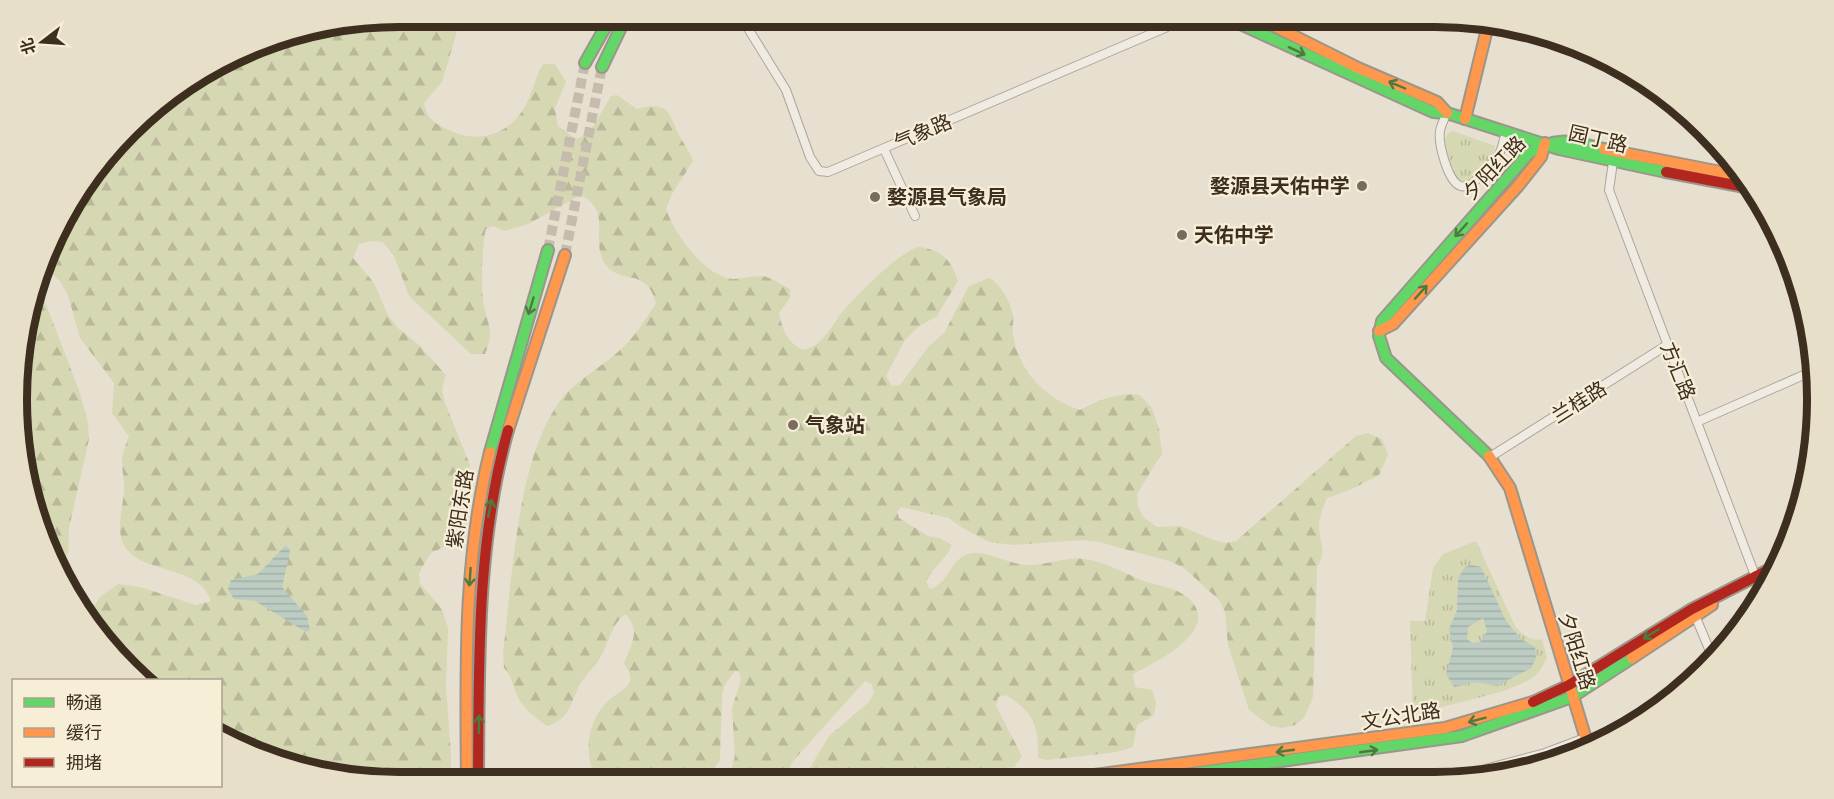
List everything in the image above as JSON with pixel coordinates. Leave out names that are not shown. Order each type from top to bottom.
[{"type":"main road","points":[[585,63],[605,27]]},
{"type":"main road","points":[[602,67],[621,27]]},
{"type":"main road","name":"园丁路","points":[[1249,27],[1354,78],[1433,112],[1506,131],[1559,149],[1613,162],[1739,186]]},
{"type":"main road","name":"园丁路","points":[[1278,27],[1358,68],[1437,102],[1447,114]]},
{"type":"main road","points":[[1464,119],[1487,31]]},
{"type":"main road","points":[[1545,143],[1562,140],[1731,174]]},
{"type":"main road","name":"夕阳红路","points":[[1545,143],[1529,153],[1385,315],[1379,331],[1380,345],[1386,358],[1490,457],[1510,488],[1586,740]]},
{"type":"main road","name":"紫阳东路","points":[[467,772],[466,624],[472,538],[488,450],[548,250]]},
{"type":"main road","name":"紫阳东路","points":[[478,772],[482,570],[489,512],[511,416],[565,255]]},
{"type":"main road","name":"文公北路","points":[[1115,772],[1445,728],[1532,702],[1569,685],[1764,573]]},
{"type":"main road","name":"文公北路","points":[[1224,772],[1462,736],[1572,697],[1694,613]]},
{"type":"main road","points":[[1181,763],[1183,772]]},
{"type":"street","name":"气象路","points":[[748,27],[786,90],[810,158],[819,171],[828,172],[1164,27]]},
{"type":"street","points":[[1447,114],[1440,130],[1440,147],[1450,175],[1458,186],[1472,184],[1498,154],[1506,131]]},
{"type":"street","points":[[884,148],[915,216]]},
{"type":"street","name":"方汇路","points":[[1613,162],[1609,190],[1667,345],[1699,421],[1756,578]]},
{"type":"street","name":"兰桂路","points":[[1490,457],[1667,345]]},
{"type":"street","points":[[1699,421],[1806,374]]},
{"type":"street","points":[[1694,613],[1710,651]]},
{"type":"street","points":[[1489,768],[1564,748]]},
{"type":"green space","points":[[458,27],[442,82],[424,103],[433,121],[446,129],[472,137],[502,130],[518,117],[524,108],[543,64],[555,64],[566,82],[555,108],[558,126],[576,139],[592,128],[611,96],[617,95],[637,109],[653,106],[664,109],[671,117],[693,161],[672,194],[666,209],[676,230],[692,252],[712,271],[733,279],[765,277],[790,289],[790,298],[779,313],[786,335],[803,350],[817,344],[850,303],[891,264],[919,247],[937,252],[948,261],[958,281],[937,316],[918,327],[905,340],[886,376],[892,386],[900,385],[928,347],[944,333],[969,286],[989,278],[997,284],[1012,310],[1013,334],[1021,360],[1027,371],[1045,391],[1080,410],[1109,398],[1124,395],[1140,395],[1152,408],[1159,429],[1162,453],[1137,494],[1138,506],[1143,517],[1157,527],[1181,526],[1213,540],[1226,543],[1236,541],[1356,436],[1368,433],[1382,439],[1388,455],[1379,475],[1352,489],[1327,498],[1321,515],[1319,532],[1322,556],[1317,567],[1313,697],[1304,718],[1295,725],[1282,728],[1270,726],[1249,710],[1228,645],[1225,613],[1220,601],[1184,568],[1172,562],[1099,542],[1082,540],[1014,545],[989,542],[949,518],[901,507],[897,512],[899,518],[928,536],[940,538],[952,545],[926,582],[930,589],[943,581],[962,557],[978,553],[1026,565],[1078,558],[1093,560],[1144,581],[1172,589],[1187,597],[1197,609],[1198,621],[1193,632],[1170,653],[1133,674],[1135,687],[1152,690],[1156,702],[1154,715],[1137,725],[1133,747],[1117,752],[1047,760],[1038,758],[1037,737],[1032,720],[1023,707],[1006,695],[998,697],[996,706],[1022,756],[1014,767],[969,772],[807,772],[829,736],[870,701],[874,693],[872,684],[865,681],[793,761],[788,772],[731,772],[735,756],[732,708],[741,680],[739,672],[735,671],[724,686],[720,760],[712,772],[593,772],[589,752],[591,731],[599,711],[629,683],[629,671],[624,664],[634,638],[633,626],[625,614],[613,629],[600,658],[580,684],[569,710],[561,719],[547,726],[528,711],[519,699],[504,668],[503,652],[514,554],[526,484],[535,451],[547,422],[563,397],[613,356],[640,328],[656,303],[652,291],[639,280],[617,274],[604,262],[599,244],[599,217],[591,202],[581,195],[528,224],[505,231],[493,226],[486,229],[482,292],[490,338],[485,354],[471,354],[409,296],[394,256],[383,242],[371,241],[359,244],[353,258],[374,283],[388,315],[398,328],[419,345],[446,375],[442,389],[445,403],[470,465],[457,528],[449,544],[430,554],[419,573],[420,584],[442,609],[448,628],[446,686],[451,772],[351,769],[280,752],[222,727],[222,679],[153,679],[119,645],[92,609],[100,597],[118,584],[140,587],[196,605],[211,601],[204,588],[193,580],[150,564],[127,550],[121,537],[120,520],[124,486],[122,458],[129,436],[112,413],[114,383],[80,338],[68,295],[60,281],[50,272],[55,257],[77,213],[104,173],[119,154],[154,119],[213,77],[257,55],[327,34],[375,28]]},
{"type":"green space","points":[[1453,131],[1495,146],[1493,157],[1468,183],[1458,179],[1443,143],[1448,133]]},
{"type":"green space","points":[[42,295],[80,393],[88,423],[89,439],[69,528],[68,554],[63,560],[55,542],[40,496],[30,448],[28,375],[34,327]]},
{"type":"green space","points":[[1476,541],[1515,626],[1527,637],[1542,639],[1547,658],[1537,674],[1514,687],[1413,713],[1410,621],[1425,621],[1433,568],[1443,554]]},
{"type":"shaded area","points":[[285,546],[289,548],[290,553],[282,587],[307,616],[310,630],[306,632],[255,601],[234,599],[228,589],[231,580],[258,574]]},
{"type":"shaded area","points":[[1471,565],[1481,567],[1506,621],[1521,639],[1535,647],[1536,658],[1531,668],[1497,686],[1475,682],[1454,687],[1446,674],[1453,648],[1449,629],[1457,610],[1458,578],[1465,567]],"holes":[[[1483,618],[1487,631],[1480,642],[1472,643],[1467,639],[1468,627]]]},
{"type":"tunnel","points":[[548,250],[585,63]]},
{"type":"tunnel","points":[[565,255],[602,67]]},
{"type":"traffic: fast","points":[[585,63],[605,27]]},
{"type":"traffic: fast","points":[[602,67],[621,27]]},
{"type":"traffic: fast","points":[[1247,27],[1433,112],[1447,113],[1559,149],[1666,172]]},
{"type":"traffic: fast","points":[[1489,456],[1386,358],[1379,336],[1382,321],[1529,153],[1539,147],[1557,142],[1574,142],[1604,149]]},
{"type":"traffic: fast","points":[[490,452],[548,250]]},
{"type":"traffic: fast","points":[[1202,772],[1462,736],[1572,697],[1632,658]]},
{"type":"traffic: slow","points":[[1276,27],[1358,68],[1437,102],[1447,113]]},
{"type":"traffic: slow","points":[[1465,119],[1487,31]]},
{"type":"traffic: slow","points":[[1379,331],[1393,324],[1518,186],[1541,157],[1545,143]]},
{"type":"traffic: slow","points":[[1604,149],[1731,174]]},
{"type":"traffic: slow","points":[[508,430],[565,255]]},
{"type":"traffic: slow","points":[[467,772],[468,616],[475,534],[490,452]]},
{"type":"traffic: slow","points":[[1489,456],[1510,488],[1586,740]]},
{"type":"traffic: slow","points":[[1632,658],[1712,605]]},
{"type":"traffic: slow","points":[[1117,772],[1445,728],[1533,702]]},
{"type":"traffic: jam","points":[[1666,172],[1739,186]]},
{"type":"traffic: jam","points":[[478,772],[481,604],[490,517],[508,430]]},
{"type":"traffic: jam","points":[[1533,702],[1569,685],[1692,609],[1765,572]]},
{"type":"place","name":"婺源县天佑中学","points":[[1362,186]]},
{"type":"place","name":"婺源县气象局","points":[[875,197]]},
{"type":"place","name":"天佑中学","points":[[1182,235]]},
{"type":"place","name":"气象站","points":[[793,425]]}]
